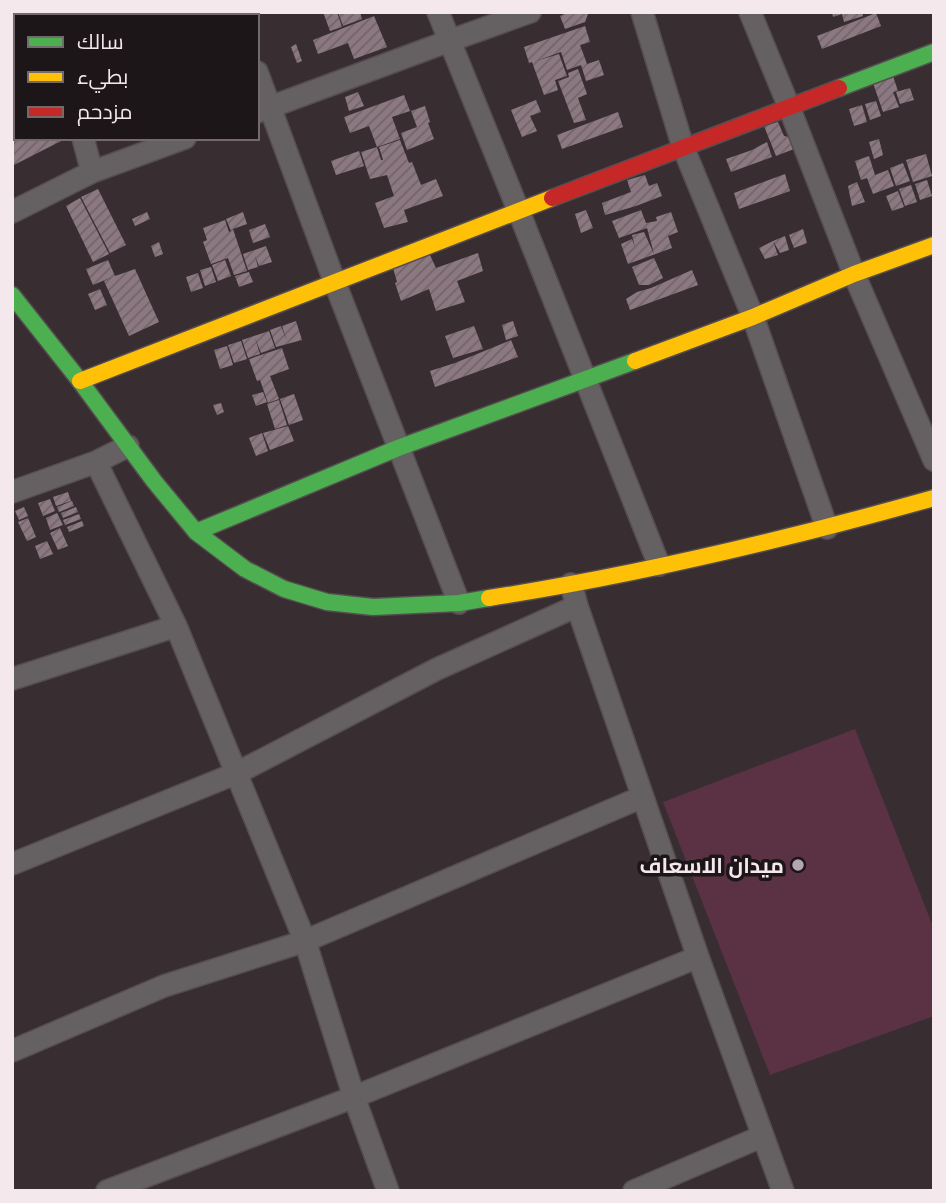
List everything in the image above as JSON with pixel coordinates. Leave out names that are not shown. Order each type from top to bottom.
[{"type":"main road","points":[[80,381],[934,52]]},
{"type":"main road","points":[[196,532],[398,448],[753,317],[854,274],[934,245]]},
{"type":"main road","points":[[12,295],[196,532],[245,569],[285,589],[327,603],[373,607],[458,603],[571,584],[827,528],[934,498]]},
{"type":"street","points":[[438,12],[659,565]]},
{"type":"street","points":[[264,110],[530,12]]},
{"type":"street","points":[[642,12],[683,147],[753,317],[827,528]]},
{"type":"street","points":[[750,12],[854,274],[934,460]]},
{"type":"street","points":[[259,83],[264,110],[335,283],[458,603]]},
{"type":"street","points":[[84,140],[92,172]]},
{"type":"street","points":[[12,212],[92,172],[180,140]]},
{"type":"street","points":[[12,492],[96,462],[128,446]]},
{"type":"street","points":[[96,462],[176,626],[305,941],[354,1097],[388,1191]]},
{"type":"street","points":[[571,584],[642,797],[783,1191]]},
{"type":"street","points":[[12,864],[237,773],[437,669],[577,607]]},
{"type":"street","points":[[12,678],[176,626]]},
{"type":"street","points":[[12,1051],[164,986],[305,941],[642,797]]},
{"type":"street","points":[[107,1191],[354,1097],[698,957]]},
{"type":"street","points":[[634,1191],[763,1136]]},
{"type":"shaded area","name":"ميدان الاسعاف","points":[[855,729],[934,929],[934,1016],[770,1075],[663,802]]},
{"type":"building","points":[[118,12],[161,12],[157,14],[114,14]]},
{"type":"building","points":[[323,12],[337,12],[342,27],[330,31]]},
{"type":"building","points":[[338,12],[360,12],[362,19],[343,26]]},
{"type":"building","points":[[569,12],[588,14],[585,22],[565,29],[560,16]]},
{"type":"building","points":[[832,12],[862,12],[863,16],[844,22],[842,14],[833,17]]},
{"type":"building","points":[[876,13],[881,26],[822,49],[817,36]]},
{"type":"building","points":[[374,16],[387,47],[354,59],[348,43],[318,54],[313,40]]},
{"type":"building","points":[[585,26],[590,42],[580,45],[587,64],[599,60],[604,75],[586,81],[581,65],[567,70],[561,52],[536,61],[559,54],[567,76],[555,80],[558,90],[544,95],[524,47]]},
{"type":"building","points":[[12,30],[14,140],[63,140],[12,166]]},
{"type":"building","points":[[296,44],[302,61],[297,63],[291,47]]},
{"type":"building","points":[[578,69],[587,94],[578,98],[586,120],[574,123],[558,81],[569,77],[568,73]]},
{"type":"building","points":[[893,76],[898,91],[893,92],[899,107],[883,112],[873,83]]},
{"type":"building","points":[[910,88],[914,100],[900,104],[896,92]]},
{"type":"building","points":[[358,92],[364,106],[349,111],[345,97]]},
{"type":"building","points":[[404,95],[410,111],[392,117],[400,139],[377,147],[369,126],[350,133],[344,117]]},
{"type":"building","points":[[536,100],[541,112],[530,116],[537,131],[522,137],[511,110]]},
{"type":"building","points":[[876,101],[881,116],[870,120],[865,104]]},
{"type":"building","points":[[862,105],[867,122],[854,126],[849,109]]},
{"type":"building","points":[[425,106],[434,139],[407,150],[401,133],[417,127],[411,111]]},
{"type":"building","points":[[618,112],[623,127],[562,149],[557,135]]},
{"type":"building","points":[[778,122],[794,149],[776,156],[764,126]]},
{"type":"building","points":[[879,139],[883,155],[874,159],[869,142]]},
{"type":"building","points":[[400,140],[421,185],[436,179],[443,196],[404,210],[408,222],[384,228],[375,203],[394,196],[387,175],[370,179],[361,152],[377,147],[383,160],[379,147]]},
{"type":"building","points":[[767,142],[772,157],[731,172],[726,159]]},
{"type":"building","points":[[359,151],[364,166],[336,175],[331,161]]},
{"type":"building","points":[[926,154],[932,176],[913,182],[906,160]]},
{"type":"building","points":[[869,156],[875,175],[888,170],[894,186],[873,194],[867,178],[861,180],[855,161]]},
{"type":"building","points":[[903,163],[910,181],[896,186],[890,168]]},
{"type":"building","points":[[785,174],[790,191],[739,209],[734,193]]},
{"type":"building","points":[[645,175],[649,186],[657,183],[662,196],[605,215],[602,203],[631,192],[627,180]]},
{"type":"building","points":[[927,180],[932,196],[920,200],[915,184]]},
{"type":"building","points":[[857,182],[865,202],[852,206],[848,186]]},
{"type":"building","points":[[911,185],[917,202],[905,206],[899,189]]},
{"type":"building","points":[[98,189],[126,245],[110,253],[81,197]]},
{"type":"building","points":[[898,191],[904,207],[892,211],[886,196]]},
{"type":"building","points":[[80,198],[109,254],[93,262],[66,206]]},
{"type":"building","points":[[586,210],[593,228],[581,233],[575,214]]},
{"type":"building","points":[[641,210],[646,223],[657,221],[656,217],[671,212],[678,232],[668,236],[672,248],[628,264],[621,244],[632,239],[635,247],[632,235],[644,232],[654,254],[647,228],[619,238],[612,221]]},
{"type":"building","points":[[147,212],[150,219],[135,226],[132,219]]},
{"type":"building","points":[[243,212],[247,224],[233,229],[247,271],[234,275],[228,258],[211,264],[203,242],[207,240],[203,228],[225,220],[229,232],[231,231],[226,219]]},
{"type":"building","points":[[265,224],[270,237],[253,243],[249,230]]},
{"type":"building","points":[[803,229],[807,243],[794,248],[789,235]]},
{"type":"building","points":[[785,236],[789,250],[780,253],[773,241]]},
{"type":"building","points":[[773,241],[778,255],[765,259],[759,248]]},
{"type":"building","points":[[159,242],[163,254],[155,257],[151,246]]},
{"type":"building","points":[[266,246],[272,262],[259,266],[255,256],[258,267],[248,270],[243,254]]},
{"type":"building","points":[[478,253],[483,271],[457,281],[465,302],[436,311],[429,289],[401,301],[393,268],[430,255],[436,268]]},
{"type":"building","points":[[654,258],[663,278],[649,285],[639,285],[632,267]]},
{"type":"building","points":[[108,260],[115,276],[135,269],[159,322],[129,336],[104,281],[112,277],[93,285],[86,269]]},
{"type":"building","points":[[225,260],[231,276],[218,281],[212,265]]},
{"type":"building","points":[[211,267],[216,282],[205,286],[200,270]]},
{"type":"building","points":[[692,270],[698,285],[630,310],[626,299]]},
{"type":"building","points":[[249,272],[253,282],[239,287],[235,276]]},
{"type":"building","points":[[198,273],[203,288],[191,292],[186,277]]},
{"type":"building","points":[[100,289],[107,305],[95,310],[88,294]]},
{"type":"building","points":[[296,321],[302,340],[276,347],[270,330],[281,326],[287,341],[282,326]]},
{"type":"building","points":[[513,321],[518,336],[506,340],[502,325]]},
{"type":"building","points":[[474,326],[483,349],[453,358],[445,336]]},
{"type":"building","points":[[269,331],[275,348],[261,353],[255,338],[260,354],[248,358],[242,340]]},
{"type":"building","points":[[511,340],[518,357],[435,387],[430,371]]},
{"type":"building","points":[[241,341],[247,359],[234,363],[228,345]]},
{"type":"building","points":[[227,346],[233,365],[220,369],[214,350]]},
{"type":"building","points":[[282,348],[289,369],[270,376],[279,399],[268,403],[249,359]]},
{"type":"building","points":[[263,392],[267,402],[256,406],[252,395]]},
{"type":"building","points":[[294,394],[303,420],[289,425],[280,399]]},
{"type":"building","points":[[279,400],[287,425],[275,429],[267,404]]},
{"type":"building","points":[[221,403],[224,412],[217,415],[213,405]]},
{"type":"building","points":[[288,426],[294,441],[270,450],[263,433]]},
{"type":"building","points":[[262,433],[268,451],[256,456],[249,438]]},
{"type":"building","points":[[68,492],[71,501],[56,506],[53,497]]},
{"type":"building","points":[[50,499],[55,511],[43,516],[38,503]]},
{"type":"building","points":[[72,501],[74,506],[59,512],[57,507]]},
{"type":"building","points":[[24,507],[28,516],[19,520],[15,511]]},
{"type":"building","points":[[76,507],[78,512],[63,518],[61,513]]},
{"type":"building","points":[[57,513],[63,525],[50,530],[46,518]]},
{"type":"building","points":[[79,514],[81,519],[65,525],[63,520]]},
{"type":"building","points":[[28,518],[36,537],[27,541],[18,522]]},
{"type":"building","points":[[82,521],[84,526],[69,532],[67,527]]},
{"type":"building","points":[[60,528],[68,546],[58,550],[50,533]]},
{"type":"building","points":[[47,541],[53,554],[40,559],[35,546]]},
{"type":"traffic: fast","points":[[839,88],[934,52]]},
{"type":"traffic: fast","points":[[12,295],[196,532],[245,569],[284,589],[327,602],[373,607],[459,603],[489,598]]},
{"type":"traffic: fast","points":[[196,532],[398,448],[635,361]]},
{"type":"traffic: slow","points":[[80,381],[552,198]]},
{"type":"traffic: slow","points":[[635,361],[934,245]]},
{"type":"traffic: slow","points":[[489,598],[713,555],[934,498]]},
{"type":"traffic: jam","points":[[552,198],[839,88]]},
{"type":"place","name":"ميدان الاسعاف","points":[[798,865]]}]
